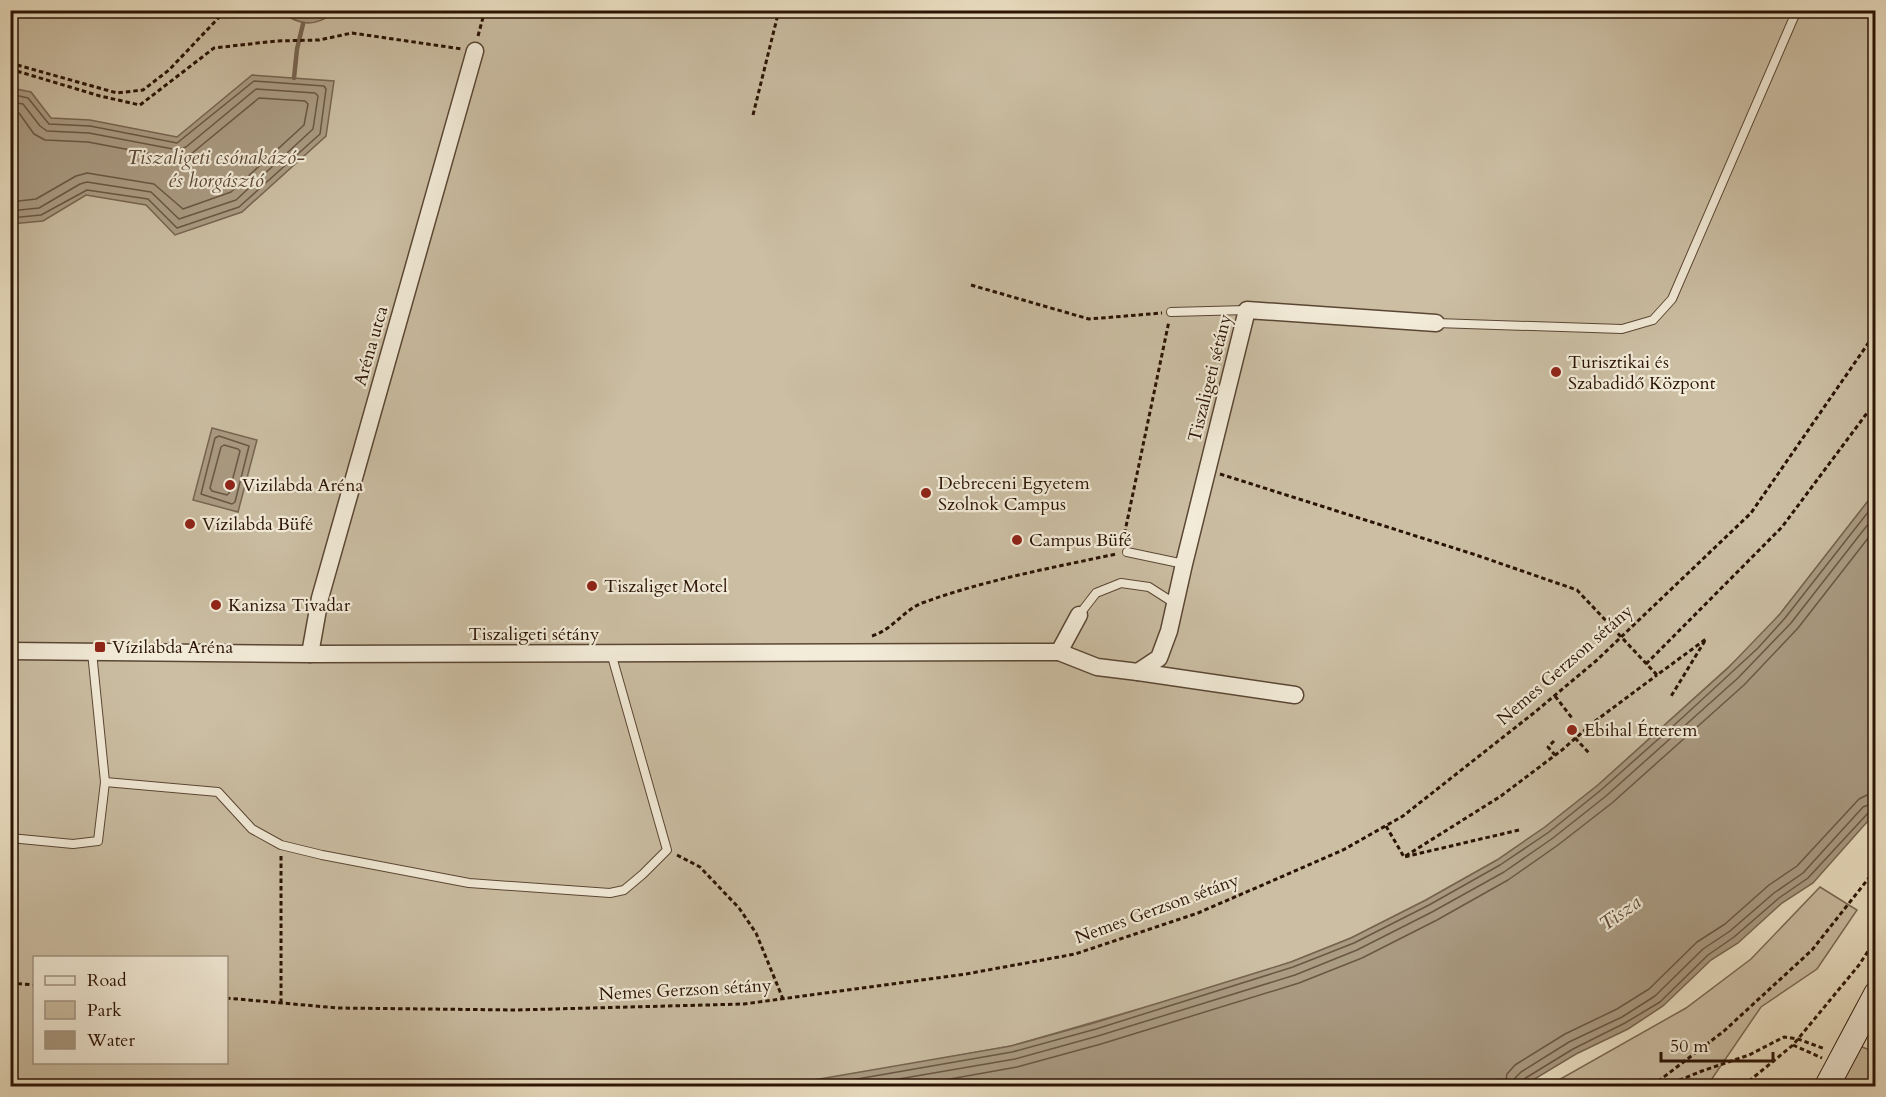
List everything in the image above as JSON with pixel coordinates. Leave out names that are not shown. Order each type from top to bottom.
[{"type":"street","name":"Aréna utca","points":[[310,654],[320,598],[475,51]]},
{"type":"street","name":"Tiszaligeti sétány","points":[[1138,672],[1159,658],[1169,631],[1247,310],[1436,323]]},
{"type":"street","points":[[1059,652],[1079,615]]},
{"type":"street","name":"Tiszaligeti sétány","points":[[10,651],[310,654],[1059,652],[1097,667],[1295,695]]},
{"type":"street","points":[[1827,1086],[1875,994]]},
{"type":"lane","points":[[1436,323],[1622,329],[1653,320],[1672,299],[1797,10]]},
{"type":"lane","points":[[1171,312],[1247,310]]},
{"type":"lane","points":[[1124,552],[1184,564]]},
{"type":"lane","points":[[1079,615],[1096,593],[1121,583],[1149,587],[1174,603]]},
{"type":"lane","points":[[10,838],[73,844],[98,841],[105,782],[92,652]]},
{"type":"lane","points":[[105,782],[218,792],[252,829],[280,845],[322,855],[469,883],[610,893],[624,890],[667,850],[611,653]]},
{"type":"path","points":[[10,63],[117,93],[144,90],[169,70],[226,10]]},
{"type":"path","points":[[10,69],[100,96],[140,105],[214,48],[276,41],[319,40],[352,33],[475,51],[485,10]]},
{"type":"path","points":[[753,115],[778,10]]},
{"type":"path","points":[[865,639],[882,633],[919,604],[1017,574],[1124,552],[1171,312],[1089,319],[971,285]]},
{"type":"path","name":"Nemes Gerzson sétány","points":[[228,998],[338,1008],[515,1010],[744,1004],[966,974],[1075,954],[1198,913],[1343,850],[1404,816],[1554,696],[1621,637],[1750,513],[1875,332]]},
{"type":"path","points":[[1646,664],[1782,527],[1875,401]]},
{"type":"path","points":[[1207,469],[1476,555],[1576,590],[1657,675]]},
{"type":"path","points":[[1404,856],[1501,796],[1706,639],[1670,698]]},
{"type":"path","points":[[1554,696],[1572,718]]},
{"type":"path","points":[[1575,738],[1589,753]]},
{"type":"path","points":[[1554,741],[1548,747],[1555,755]]},
{"type":"path","points":[[1386,826],[1404,856]]},
{"type":"path","points":[[1404,856],[1519,830]]},
{"type":"path","points":[[280,845],[281,1002]]},
{"type":"path","points":[[667,850],[700,867],[739,908],[756,933],[783,999]]},
{"type":"path","points":[[1652,1086],[1724,1031],[1812,950],[1875,869]]},
{"type":"path","points":[[1743,1086],[1793,1046],[1858,965],[1875,939]]},
{"type":"path","points":[[10,983],[33,985]]},
{"type":"path","points":[[1665,1086],[1749,1055],[1784,1037],[1798,1039],[1843,1055]]},
{"type":"green space","points":[[10,11],[1875,11],[1875,492],[1754,644],[1598,785],[1545,827],[1497,860],[1426,900],[1351,938],[1291,962],[1225,984],[1011,1046],[779,1086],[11,1086]]},
{"type":"green space","points":[[1820,887],[1857,910],[1817,969],[1761,1007],[1707,1086],[1548,1086],[1686,1008],[1751,959]]},
{"type":"green space","points":[[1857,1045],[1875,1052],[1875,1086],[1835,1086]]},
{"type":"water","points":[[278,11],[338,11],[321,20],[308,23],[294,20]]},
{"type":"water","name":"Tiszaligeti csónakázó- és horgásztó","points":[[252,75],[334,81],[326,136],[242,212],[175,235],[146,205],[86,195],[43,221],[11,224],[11,88],[31,92],[51,118],[90,120],[177,137]]},
{"type":"water","points":[[212,428],[257,440],[238,512],[193,500]]},
{"type":"water","name":"Tisza","points":[[1875,492],[1875,813],[1813,883],[1782,903],[1738,943],[1711,960],[1663,1006],[1628,1029],[1576,1054],[1523,1086],[779,1086],[1011,1046],[1094,1023],[1291,962],[1351,938],[1426,900],[1497,860],[1545,827],[1598,785],[1728,668],[1780,614]]},
{"type":"waterway","points":[[294,78],[297,49],[303,24]]},
{"type":"place","name":"Turisztikai és Szabadidő Központ","points":[[1556,372]]},
{"type":"place","name":"Vizilabda Aréna","points":[[230,485]]},
{"type":"place","name":"Debreceni Egyetem Szolnok Campus","points":[[926,493]]},
{"type":"place","name":"Vízilabda Büfé","points":[[190,524]]},
{"type":"place","name":"Campus Büfé","points":[[1017,540]]},
{"type":"place","name":"Tiszaliget Motel","points":[[592,586]]},
{"type":"place","name":"Kanizsa Tivadar","points":[[216,605]]},
{"type":"place","name":"Vízilabda Aréna","points":[[100,647]]},
{"type":"place","name":"Ebihal Étterem","points":[[1572,730]]}]
